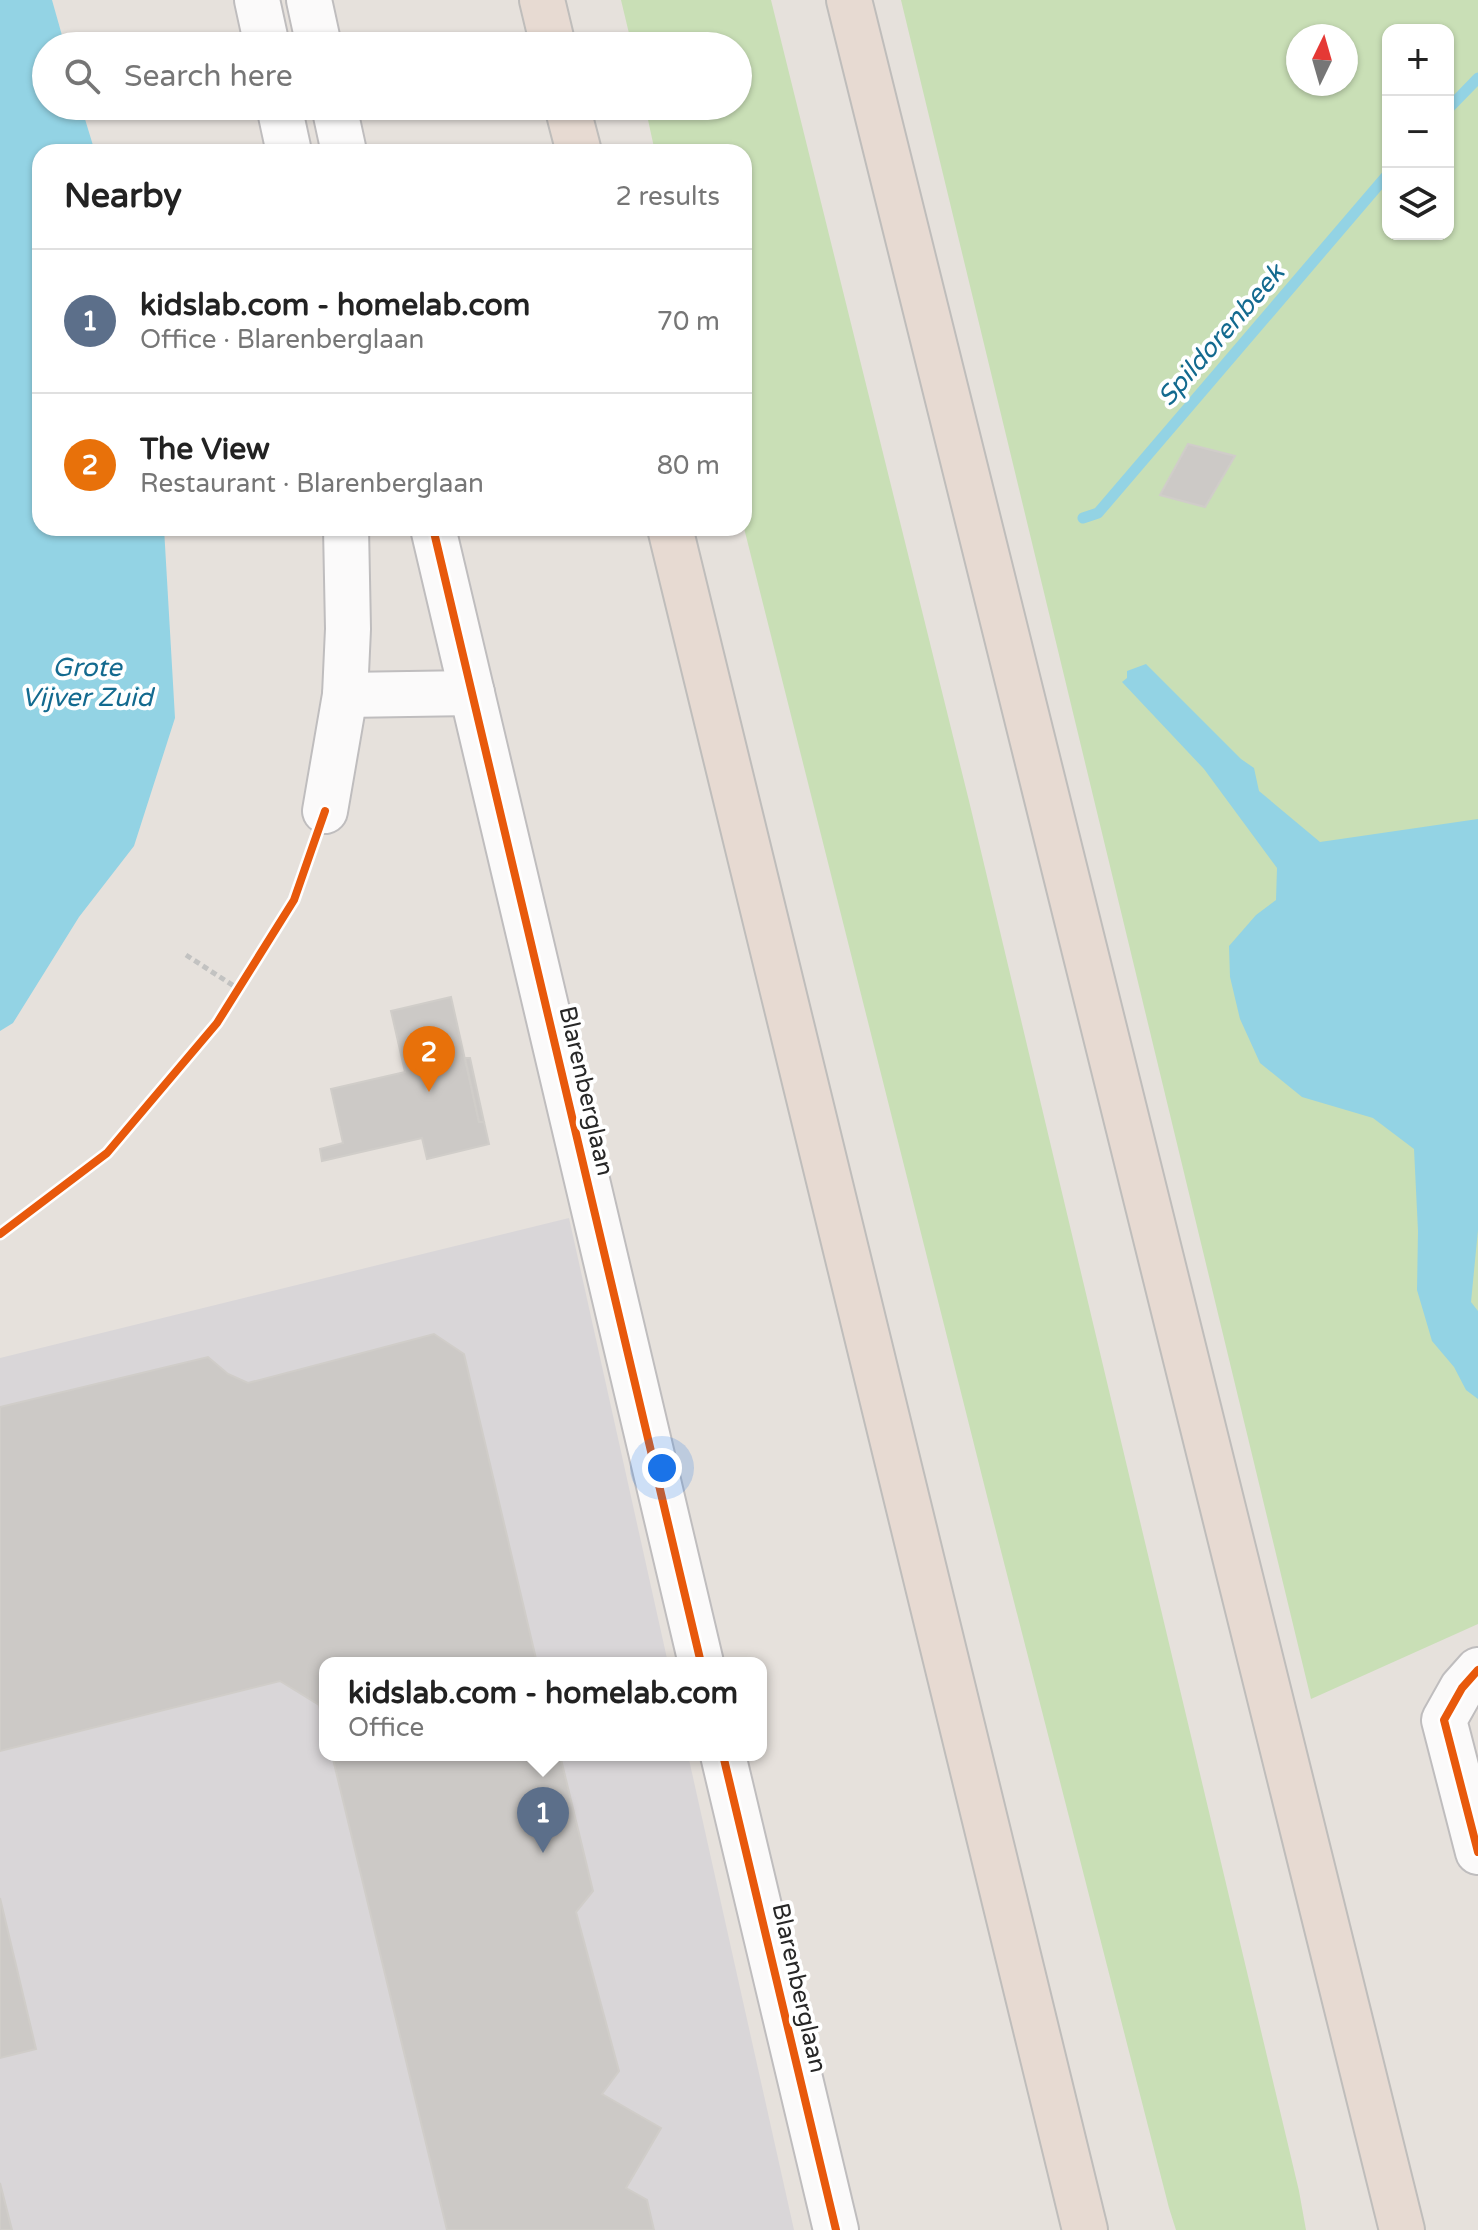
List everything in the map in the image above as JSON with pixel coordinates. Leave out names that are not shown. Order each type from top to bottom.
[{"type":"highway","points":[[542,0],[550,32]]},
{"type":"highway","points":[[849,0],[1402,2230]]},
{"type":"highway","points":[[571,120],[577,144]]},
{"type":"highway","points":[[672,536],[1085,2230]]},
{"type":"street","points":[[257,0],[264,32]]},
{"type":"street","points":[[309,0],[316,32]]},
{"type":"street","points":[[282,120],[287,144]]},
{"type":"street","points":[[337,120],[342,144]]},
{"type":"street","points":[[325,811],[345,695],[348,629],[346,536]]},
{"type":"street","name":"Blarenberglaan","points":[[435,536],[700,1657]]},
{"type":"street","points":[[345,695],[472,693]]},
{"type":"street","points":[[1478,1670],[1462,1688],[1444,1720],[1478,1852]]},
{"type":"street","name":"Blarenberglaan","points":[[724,1761],[836,2230]]},
{"type":"path","points":[[186,955],[240,990]]},
{"type":"path","points":[[232,1001],[248,977]]},
{"type":"shaded area","points":[[569,1218],[667,1657],[319,1657],[319,1761],[689,1761],[794,2230],[0,2230],[0,1358]]},
{"type":"green space","points":[[621,0],[771,0],[970,805],[1306,2230],[1176,2230],[1169,2208],[746,536],[752,536],[752,144],[653,144],[648,120],[752,120],[752,32],[629,32]]},
{"type":"green space","points":[[901,0],[1478,0],[1478,1624],[1311,1699]]},
{"type":"water","name":"Grote Vijver Zuid","points":[[0,0],[52,0],[61,32],[32,32],[32,120],[85,120],[93,144],[32,144],[32,536],[164,536],[175,718],[134,846],[79,917],[13,1023],[0,1031]]},
{"type":"water","points":[[1146,664],[1241,759],[1254,768],[1259,791],[1320,842],[1478,819],[1478,1230],[1471,1302],[1478,1311],[1478,1399],[1466,1390],[1454,1367],[1432,1341],[1417,1290],[1414,1149],[1373,1118],[1302,1097],[1260,1063],[1240,1019],[1230,977],[1229,946],[1256,915],[1276,900],[1277,868],[1204,769],[1122,682],[1127,678],[1127,671]]},
{"type":"building","points":[[1188,444],[1235,456],[1205,507],[1160,495]]},
{"type":"building","points":[[451,997],[479,1122],[484,1122],[489,1144],[427,1159],[422,1138],[322,1161],[320,1149],[343,1143],[331,1089],[405,1072],[391,1011]]},
{"type":"building","points":[[465,1058],[470,1058],[484,1122],[479,1122]]},
{"type":"building","points":[[434,1334],[464,1354],[536,1657],[319,1657],[319,1705],[280,1681],[0,1751],[0,1407],[208,1357],[228,1374],[248,1383]]},
{"type":"building","points":[[333,1761],[561,1761],[593,1891],[576,1912],[619,2071],[602,2094],[661,2128],[626,2188],[647,2200],[654,2230],[447,2230]]},
{"type":"building","points":[[0,1898],[36,2049],[0,2058]]},
{"type":"building","points":[[0,2183],[12,2230],[0,2230]]},
{"type":"waterway","name":"Spildorenbeek","points":[[1454,103],[1478,78]]},
{"type":"waterway","name":"Spildorenbeek","points":[[1083,518],[1098,513],[1382,181]]},
{"type":"cycle path","points":[[435,536],[700,1657]]},
{"type":"cycle path","points":[[0,1234],[107,1153],[217,1023],[294,900],[325,811]]},
{"type":"cycle path","points":[[1478,1670],[1462,1688],[1444,1720],[1478,1852]]},
{"type":"cycle path","points":[[724,1761],[836,2230]]},
{"type":"place","name":"The View","points":[[429,1092]]},
{"type":"place","name":"kidslab.com - homelab.com","points":[[543,1853]]}]
